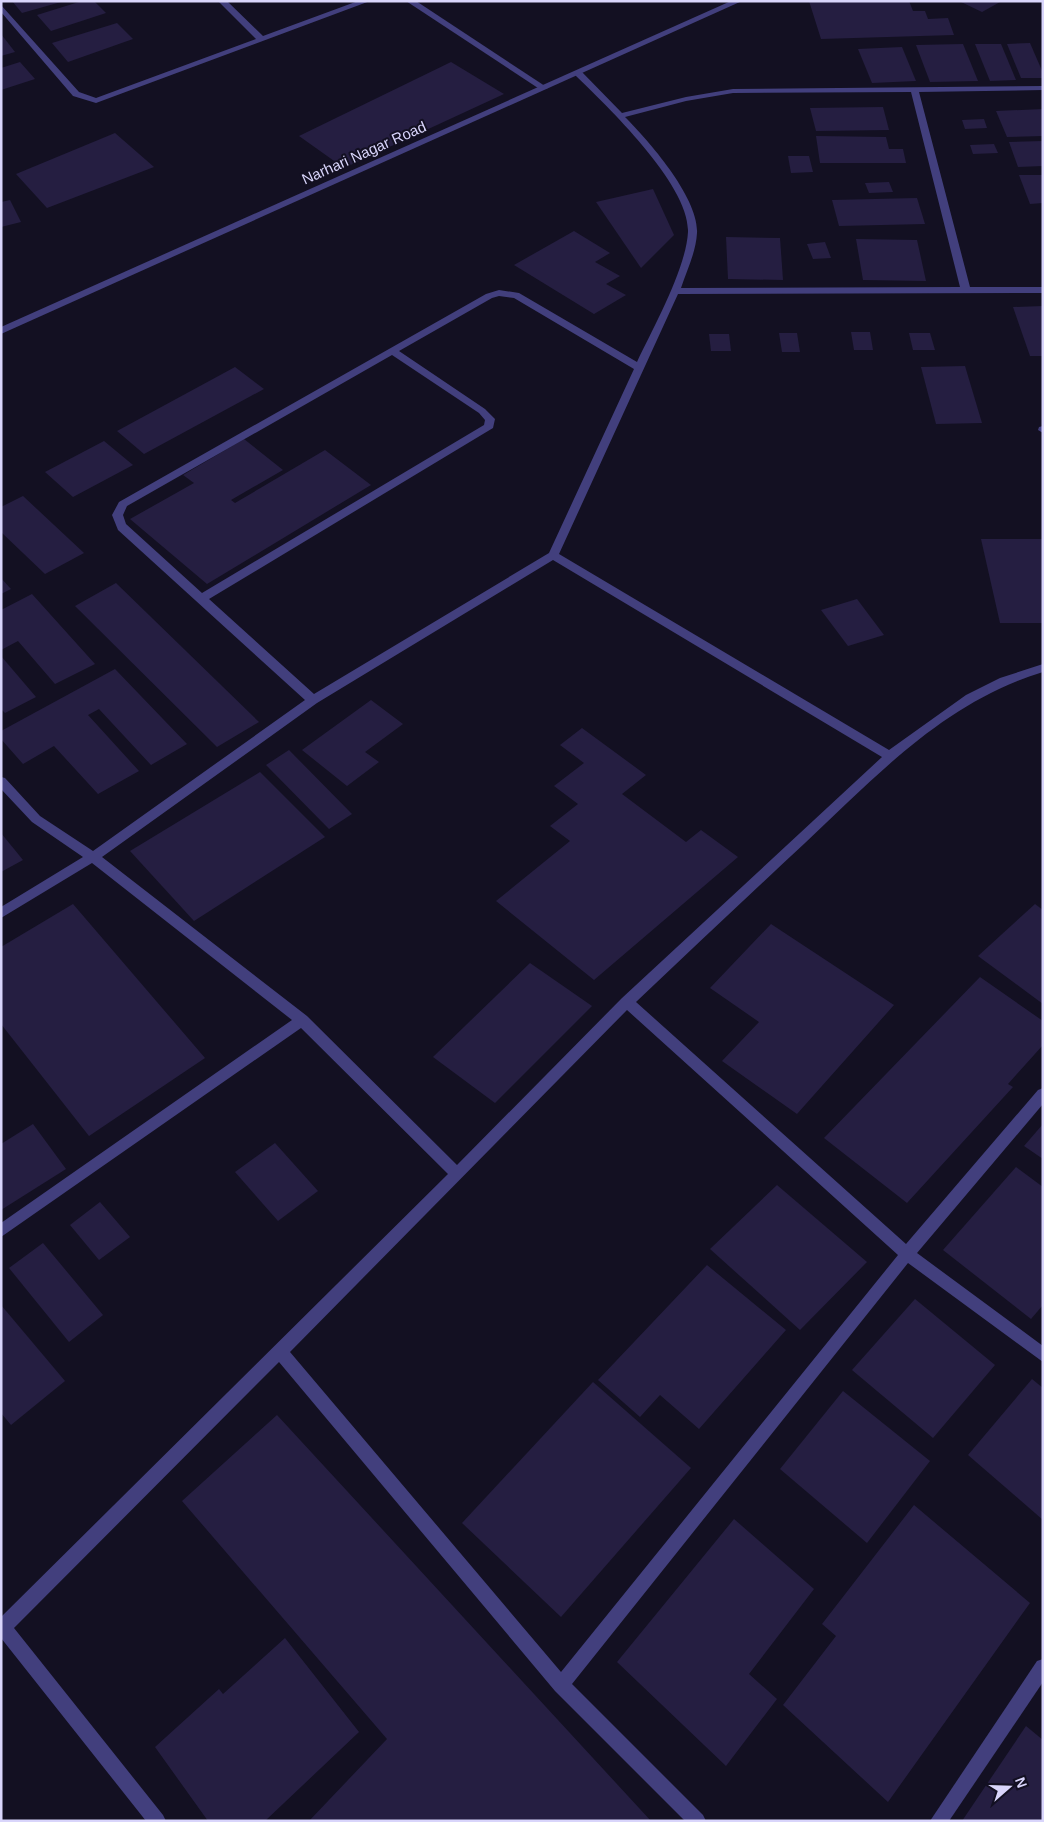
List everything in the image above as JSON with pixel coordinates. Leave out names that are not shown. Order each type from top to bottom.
[{"type":"street","points":[[222,1],[261,39]]},
{"type":"street","points":[[1,7],[76,94],[96,101],[366,1]]},
{"type":"street","points":[[410,1],[544,88]]},
{"type":"street","name":"Narhari Nagar Road","points":[[1,331],[738,1]]},
{"type":"street","points":[[1,913],[93,857],[313,700],[553,555],[675,292],[688,252],[693,226],[685,203],[675,184],[659,162],[578,73]]},
{"type":"street","points":[[618,116],[686,99],[733,91],[1043,88]]},
{"type":"street","points":[[914,89],[966,291]]},
{"type":"street","points":[[675,292],[1043,290]]},
{"type":"street","points":[[313,700],[122,527],[117,520],[117,512],[123,504],[489,296],[507,293],[516,296],[640,368]]},
{"type":"street","points":[[201,598],[483,432],[489,426],[490,419],[482,412],[392,351]]},
{"type":"street","points":[[553,555],[890,756]]},
{"type":"street","points":[[157,1821],[2,1628],[280,1352],[627,1002],[890,756],[937,719],[969,698],[1000,682],[1043,668]]},
{"type":"street","points":[[1,781],[36,819],[93,857],[302,1020],[457,1174]]},
{"type":"street","points":[[627,1002],[907,1254],[1043,1355]]},
{"type":"street","points":[[1,1231],[302,1020]]},
{"type":"street","points":[[561,1685],[907,1254],[1043,1094]]},
{"type":"street","points":[[280,1352],[561,1685],[697,1821]]},
{"type":"street","points":[[939,1821],[1043,1667]]},
{"type":"building","points":[[12,1],[61,1],[61,2],[22,13]]},
{"type":"building","points":[[82,1],[94,1],[106,13],[51,31],[37,15]]},
{"type":"building","points":[[809,1],[909,1],[913,11],[925,11],[928,19],[948,18],[954,35],[821,39]]},
{"type":"building","points":[[959,1],[999,1],[1000,2],[982,12]]},
{"type":"building","points":[[117,23],[133,39],[68,62],[52,43]]},
{"type":"building","points":[[1,34],[15,52],[1,56]]},
{"type":"building","points":[[1030,43],[1043,73],[1043,78],[1021,78],[1007,44]]},
{"type":"building","points":[[963,44],[978,81],[930,82],[916,45]]},
{"type":"building","points":[[975,44],[1001,44],[1016,80],[990,81]]},
{"type":"building","points":[[902,47],[916,81],[872,83],[858,49]]},
{"type":"building","points":[[20,62],[35,79],[1,90],[1,68]]},
{"type":"building","points":[[451,62],[504,94],[344,168],[299,136]]},
{"type":"building","points":[[883,107],[889,130],[816,131],[810,108]]},
{"type":"building","points":[[1043,109],[1043,136],[1007,137],[996,111]]},
{"type":"building","points":[[984,119],[987,128],[965,129],[962,120]]},
{"type":"building","points":[[115,133],[154,167],[47,208],[16,174]]},
{"type":"building","points":[[816,136],[886,137],[889,149],[903,149],[906,163],[820,163]]},
{"type":"building","points":[[1043,141],[1043,166],[1018,167],[1009,142]]},
{"type":"building","points":[[994,144],[998,153],[973,154],[970,145]]},
{"type":"building","points":[[788,156],[809,156],[813,172],[791,173]]},
{"type":"building","points":[[1019,175],[1043,175],[1043,203],[1030,204]]},
{"type":"building","points":[[889,182],[893,192],[869,193],[865,183]]},
{"type":"building","points":[[653,189],[674,235],[641,268],[596,202]]},
{"type":"building","points":[[917,198],[925,224],[839,226],[832,200]]},
{"type":"building","points":[[10,200],[21,222],[1,227],[1,202]]},
{"type":"building","points":[[574,231],[610,253],[595,262],[620,276],[606,284],[626,295],[594,314],[514,265]]},
{"type":"building","points":[[726,237],[780,238],[783,280],[728,279]]},
{"type":"building","points":[[856,239],[917,240],[926,281],[863,280]]},
{"type":"building","points":[[825,242],[831,258],[813,259],[807,244]]},
{"type":"building","points":[[1043,306],[1043,356],[1030,356],[1013,307]]},
{"type":"building","points":[[851,332],[870,332],[873,350],[854,350]]},
{"type":"building","points":[[779,333],[797,333],[800,352],[782,352]]},
{"type":"building","points":[[909,333],[930,333],[935,350],[913,350]]},
{"type":"building","points":[[709,334],[729,334],[731,351],[711,351]]},
{"type":"building","points":[[965,366],[982,423],[936,424],[921,367]]},
{"type":"building","points":[[235,367],[264,389],[144,454],[117,431]]},
{"type":"building","points":[[244,439],[283,470],[231,500],[235,503],[325,450],[371,485],[207,584],[130,519],[194,483],[183,475]]},
{"type":"building","points":[[104,441],[133,465],[73,497],[45,472]]},
{"type":"building","points":[[23,496],[84,553],[45,574],[1,532],[1,507]]},
{"type":"building","points":[[981,539],[1043,539],[1043,623],[1000,623]]},
{"type":"building","points":[[1,578],[11,589],[1,594]]},
{"type":"building","points":[[116,583],[259,722],[217,747],[75,606]]},
{"type":"building","points":[[32,594],[95,664],[55,684],[18,641],[1,650],[1,610]]},
{"type":"building","points":[[857,599],[884,635],[848,646],[821,610]]},
{"type":"building","points":[[1,656],[36,697],[5,713],[1,709]]},
{"type":"building","points":[[115,669],[187,744],[151,765],[99,709],[88,715],[139,771],[98,794],[54,746],[23,764],[1,739],[1,731]]},
{"type":"building","points":[[371,700],[403,724],[365,752],[379,762],[347,786],[302,750]]},
{"type":"building","points":[[582,728],[646,775],[622,794],[686,842],[701,830],[738,857],[594,980],[496,901],[570,841],[550,826],[578,804],[554,786],[584,763],[560,745]]},
{"type":"building","points":[[289,750],[352,814],[329,829],[266,765]]},
{"type":"building","points":[[260,772],[325,837],[194,921],[130,851]]},
{"type":"building","points":[[1,833],[23,860],[1,872]]},
{"type":"building","points":[[73,904],[205,1058],[89,1136],[1,1024],[1,947]]},
{"type":"building","points":[[1035,904],[1043,910],[1043,1004],[978,956]]},
{"type":"building","points":[[771,924],[894,1005],[797,1114],[722,1061],[759,1022],[710,988]]},
{"type":"building","points":[[530,963],[592,1006],[495,1103],[433,1057]]},
{"type":"building","points":[[980,977],[1043,1021],[1043,1045],[1008,1084],[1013,1087],[907,1203],[824,1138]]},
{"type":"building","points":[[33,1124],[66,1169],[1,1210],[1,1144]]},
{"type":"building","points":[[1043,1124],[1043,1159],[1024,1146]]},
{"type":"building","points":[[275,1143],[318,1191],[278,1221],[235,1172]]},
{"type":"building","points":[[1016,1167],[1043,1187],[1043,1305],[1031,1319],[943,1250]]},
{"type":"building","points":[[777,1185],[867,1262],[800,1330],[710,1249]]},
{"type":"building","points":[[100,1202],[130,1237],[99,1260],[70,1225]]},
{"type":"building","points":[[43,1243],[103,1315],[69,1342],[9,1268]]},
{"type":"building","points":[[707,1265],[786,1330],[699,1429],[660,1395],[640,1417],[598,1380]]},
{"type":"building","points":[[915,1299],[995,1365],[933,1438],[852,1370]]},
{"type":"building","points":[[1,1305],[65,1381],[11,1425],[1,1413]]},
{"type":"building","points":[[1032,1379],[1043,1388],[1043,1520],[968,1455]]},
{"type":"building","points":[[593,1382],[691,1468],[561,1617],[462,1523]]},
{"type":"building","points":[[843,1391],[930,1461],[867,1543],[780,1469]]},
{"type":"building","points":[[277,1415],[651,1821],[309,1821],[387,1739],[182,1501]]},
{"type":"building","points":[[914,1505],[1030,1603],[888,1802],[783,1705],[836,1636],[822,1624]]},
{"type":"building","points":[[734,1519],[814,1589],[749,1674],[777,1699],[726,1766],[617,1662]]},
{"type":"building","points":[[285,1638],[359,1732],[265,1821],[208,1821],[155,1747],[219,1689],[223,1694]]},
{"type":"building","points":[[1026,1726],[1043,1740],[1043,1821],[962,1821]]}]
